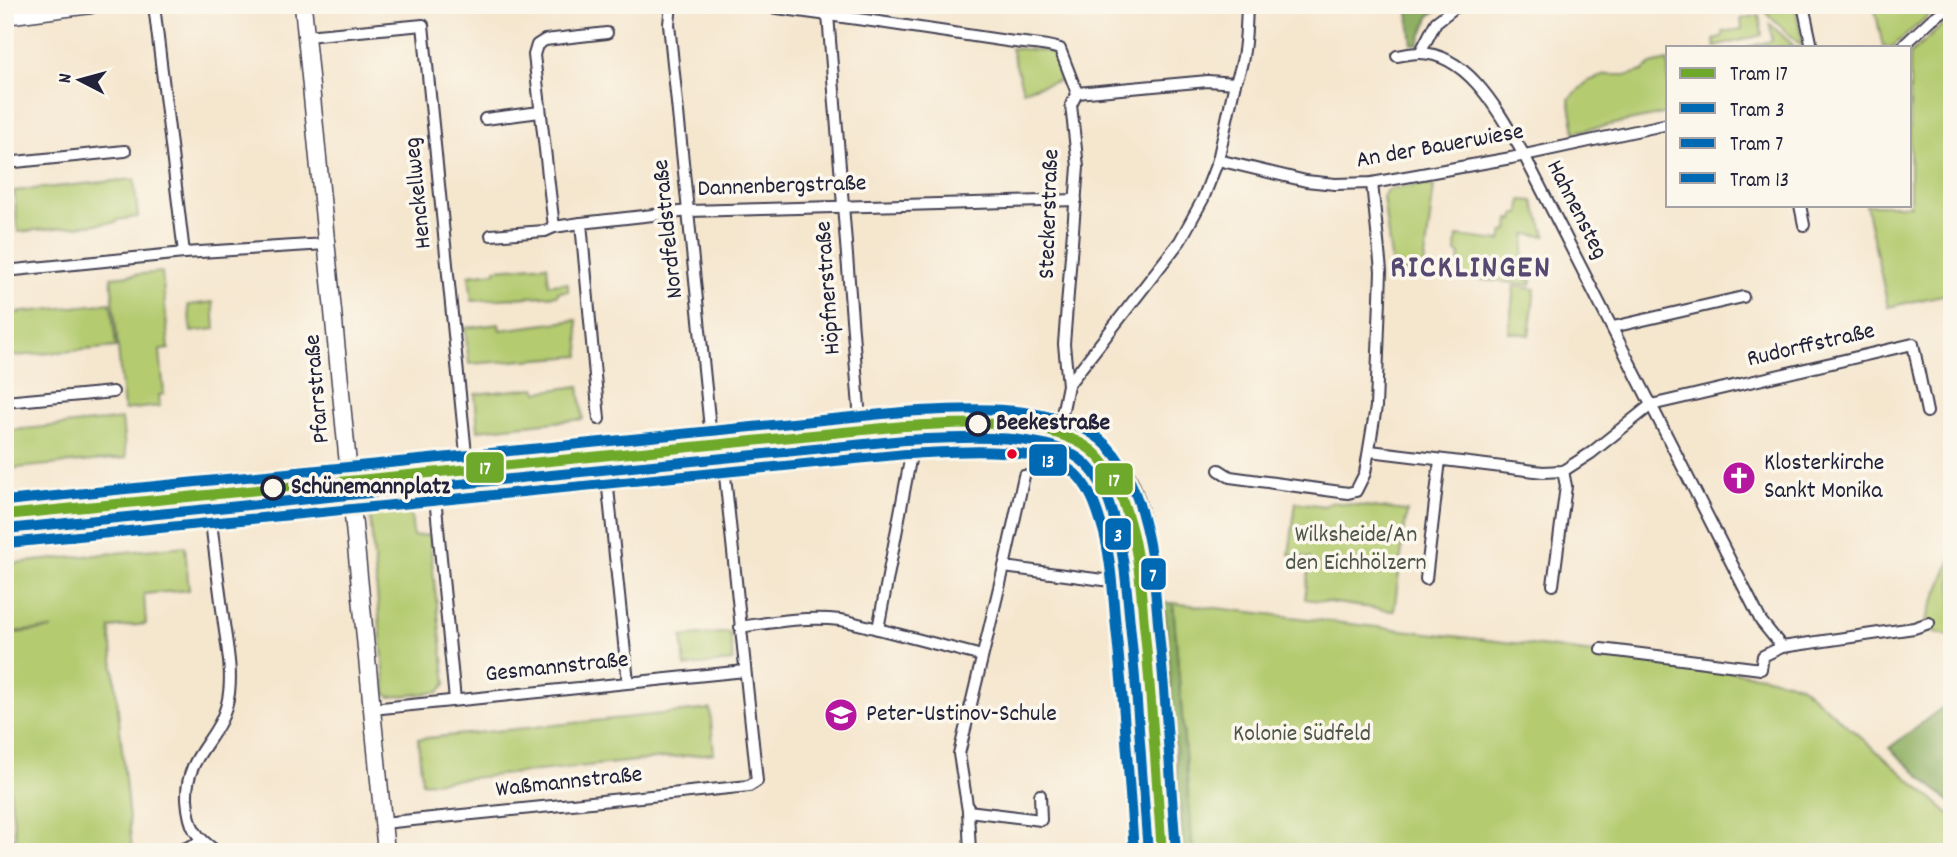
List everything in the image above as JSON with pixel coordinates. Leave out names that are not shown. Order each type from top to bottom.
[{"type":"street","points":[[5,16],[91,5]]},
{"type":"street","points":[[154,5],[184,253]]},
{"type":"street","name":"Pfarrstraße","points":[[303,5],[386,852]]},
{"type":"street","name":"Nordfeldstraße","points":[[671,5],[669,24],[689,211],[757,781]]},
{"type":"street","points":[[755,5],[828,15]]},
{"type":"street","points":[[1041,450],[1052,444],[1052,424],[1068,385],[1180,240],[1203,199],[1219,160],[1239,75],[1247,5]]},
{"type":"street","points":[[1420,53],[1436,22],[1458,5]]},
{"type":"street","points":[[1804,5],[1812,46]]},
{"type":"street","points":[[1903,46],[1932,19],[1952,5]]},
{"type":"street","name":"Steckerstraße","points":[[828,15],[1060,49],[1077,93],[1072,105],[1078,167],[1064,344],[1068,385]]},
{"type":"street","name":"Höpfnerstraße","points":[[828,15],[860,433]]},
{"type":"street","name":"Henckellweg","points":[[306,36],[424,25],[468,474]]},
{"type":"street","points":[[554,227],[534,54],[537,45],[545,40],[607,33]]},
{"type":"street","name":"Hahnensteg","points":[[1397,56],[1420,53],[1446,61],[1469,74],[1500,113],[1613,327],[1761,621],[1782,647]]},
{"type":"street","points":[[1077,93],[1208,81],[1235,83]]},
{"type":"street","points":[[485,119],[540,112]]},
{"type":"street","name":"An der Bauerwiese","points":[[1219,160],[1306,181],[1335,184],[1372,183],[1524,155],[1666,124]]},
{"type":"street","points":[[5,163],[125,151]]},
{"type":"street","points":[[1219,470],[1230,477],[1348,494],[1356,491],[1361,483],[1370,451],[1376,407],[1381,284],[1372,183]]},
{"type":"street","name":"Dannenbergstraße","points":[[491,235],[545,231],[581,223],[689,211],[1076,200]]},
{"type":"street","points":[[1800,206],[1804,225]]},
{"type":"street","points":[[581,223],[599,419]]},
{"type":"street","points":[[5,271],[184,253],[326,244]]},
{"type":"street","points":[[1613,327],[1743,297]]},
{"type":"street","name":"Rudorffstraße","points":[[1651,405],[1913,344],[1927,412]]},
{"type":"street","points":[[5,402],[113,392]]},
{"type":"street","points":[[1370,451],[1543,472],[1563,471],[1591,453],[1651,405]]},
{"type":"street","points":[[5,513],[331,481],[351,488],[432,477],[860,433],[909,421],[944,418],[991,418],[1052,424],[1101,444],[1120,464],[1129,479],[1142,517],[1171,852]]},
{"type":"street","points":[[1052,424],[1083,451]]},
{"type":"street","points":[[860,433],[1041,450],[1094,452],[1120,464]]},
{"type":"street","points":[[878,629],[914,439]]},
{"type":"street","points":[[606,459],[628,682]]},
{"type":"street","points":[[1426,579],[1440,460]]},
{"type":"street","points":[[1553,585],[1566,486],[1563,471]]},
{"type":"street","points":[[970,852],[968,811],[959,754],[1024,476]]},
{"type":"street","points":[[432,477],[455,700]]},
{"type":"street","points":[[5,529],[333,501],[351,488]]},
{"type":"street","points":[[210,512],[229,659],[229,691],[224,716],[215,735],[193,764],[187,780],[189,813],[201,842],[216,852]]},
{"type":"street","points":[[1004,567],[1149,586]]},
{"type":"street","points":[[740,626],[787,620],[839,620],[982,656]]},
{"type":"street","points":[[1601,649],[1761,669],[1763,656],[1782,647],[1913,628],[1929,623]]},
{"type":"street","name":"Gesmannstraße","points":[[372,709],[745,671]]},
{"type":"street","name":"Waßmannstraße","points":[[383,823],[749,786],[757,781]]},
{"type":"street","points":[[968,811],[1041,820],[1040,795]]},
{"type":"street","points":[[5,836],[6,845],[11,852]]},
{"type":"street","points":[[176,852],[201,842]]},
{"type":"green space","points":[[1407,5],[1446,5],[1430,15],[1418,44],[1412,44]]},
{"type":"green space","points":[[1764,5],[1795,5],[1803,46],[1802,46],[1766,13]]},
{"type":"green space","points":[[1874,5],[1941,5],[1893,46],[1883,46]]},
{"type":"green space","points":[[1759,15],[1762,35],[1715,46],[1714,40],[1723,37],[1723,32],[1742,29],[1741,19]]},
{"type":"green space","points":[[1952,17],[1952,293],[1888,307],[1866,206],[1912,206],[1912,52]]},
{"type":"green space","points":[[1770,24],[1794,46],[1751,46],[1772,41]]},
{"type":"green space","points":[[1011,48],[1050,51],[1062,80],[1023,90]]},
{"type":"green space","points":[[1666,61],[1666,113],[1575,132],[1569,99],[1588,81],[1606,75],[1628,75],[1643,71],[1650,65]]},
{"type":"green space","points":[[134,179],[138,217],[117,222],[18,232],[14,191]]},
{"type":"green space","points":[[1419,185],[1434,186],[1423,275],[1392,267],[1383,197],[1387,190]]},
{"type":"green space","points":[[1521,200],[1533,201],[1546,236],[1526,234],[1523,258],[1529,259],[1527,279],[1532,280],[1531,285],[1458,277],[1460,254],[1456,253],[1457,236],[1501,241],[1503,232],[1508,231],[1509,219],[1514,220],[1515,214],[1520,214]]},
{"type":"green space","points":[[547,265],[549,284],[568,283],[568,291],[558,292],[558,295],[472,301],[469,275],[495,272],[495,269]]},
{"type":"green space","points":[[162,272],[169,349],[160,350],[164,394],[159,395],[160,406],[124,410],[111,277]]},
{"type":"green space","points":[[1514,286],[1535,289],[1529,335],[1509,332]]},
{"type":"green space","points":[[213,302],[215,329],[191,332],[188,305]]},
{"type":"green space","points":[[111,303],[116,347],[5,357],[5,314]]},
{"type":"green space","points":[[577,320],[580,356],[469,364],[465,328],[499,324],[500,330]]},
{"type":"green space","points":[[579,386],[583,419],[478,430],[475,394],[536,388],[538,392]]},
{"type":"green space","points":[[122,419],[126,458],[5,469],[5,431]]},
{"type":"green space","name":"Schünemannplatz","points":[[410,500],[413,536],[429,535],[446,684],[439,692],[390,697],[386,694],[369,504]]},
{"type":"green space","name":"Wilksheide/An den Eichhölzern","points":[[1296,502],[1324,506],[1331,502],[1407,511],[1394,611],[1305,599],[1310,558],[1289,555]]},
{"type":"green space","points":[[185,546],[189,590],[144,594],[146,624],[110,628],[132,850],[54,852],[16,843],[7,763],[10,762],[5,737],[5,634],[52,629],[5,632],[5,564]]},
{"type":"green space","points":[[1952,558],[1952,637],[1928,630],[1926,620]]},
{"type":"green space","points":[[1124,597],[1131,598],[1149,852],[1139,852],[1131,758]]},
{"type":"green space","points":[[1164,603],[1173,603],[1193,852],[1183,852]]},
{"type":"green space","name":"Kolonie Südfeld","points":[[1173,603],[1548,647],[1763,676],[1800,685],[1952,816],[1952,852],[1193,852]]},
{"type":"green space","points":[[730,632],[733,661],[685,667],[682,637]]},
{"type":"green space","points":[[1952,700],[1952,804],[1889,748]]},
{"type":"green space","points":[[710,709],[714,753],[422,783],[418,739]]},
{"type":"tram line","name":"7","points":[[5,501],[903,412],[974,409],[1048,416],[1070,423],[1102,441],[1126,472],[1141,509],[1155,585],[1176,851]]},
{"type":"tram line","name":"17","points":[[5,515],[904,426],[972,423],[1018,425],[1062,435],[1092,451],[1107,468],[1123,501],[1133,536],[1147,652],[1162,852]]},
{"type":"tram line","name":"3","points":[[6,529],[905,440],[996,438],[1044,444],[1064,450],[1081,460],[1095,474],[1105,492],[1117,530],[1128,601],[1148,852]]},
{"type":"tram line","name":"13","points":[[8,543],[906,454],[989,451],[1051,461],[1069,469],[1082,481],[1092,498],[1107,545],[1134,852]]},
{"type":"place","name":"Beekestraße","points":[[978,424]]},
{"type":"place","name":"Klosterkirche Sankt Monika","points":[[1739,478]]},
{"type":"place","name":"Schünemannplatz","points":[[273,488]]},
{"type":"place","name":"Peter-Ustinov-Schule","points":[[841,715]]},
{"type":"district","name":"RICKLINGEN","points":[[1471,270]]}]
